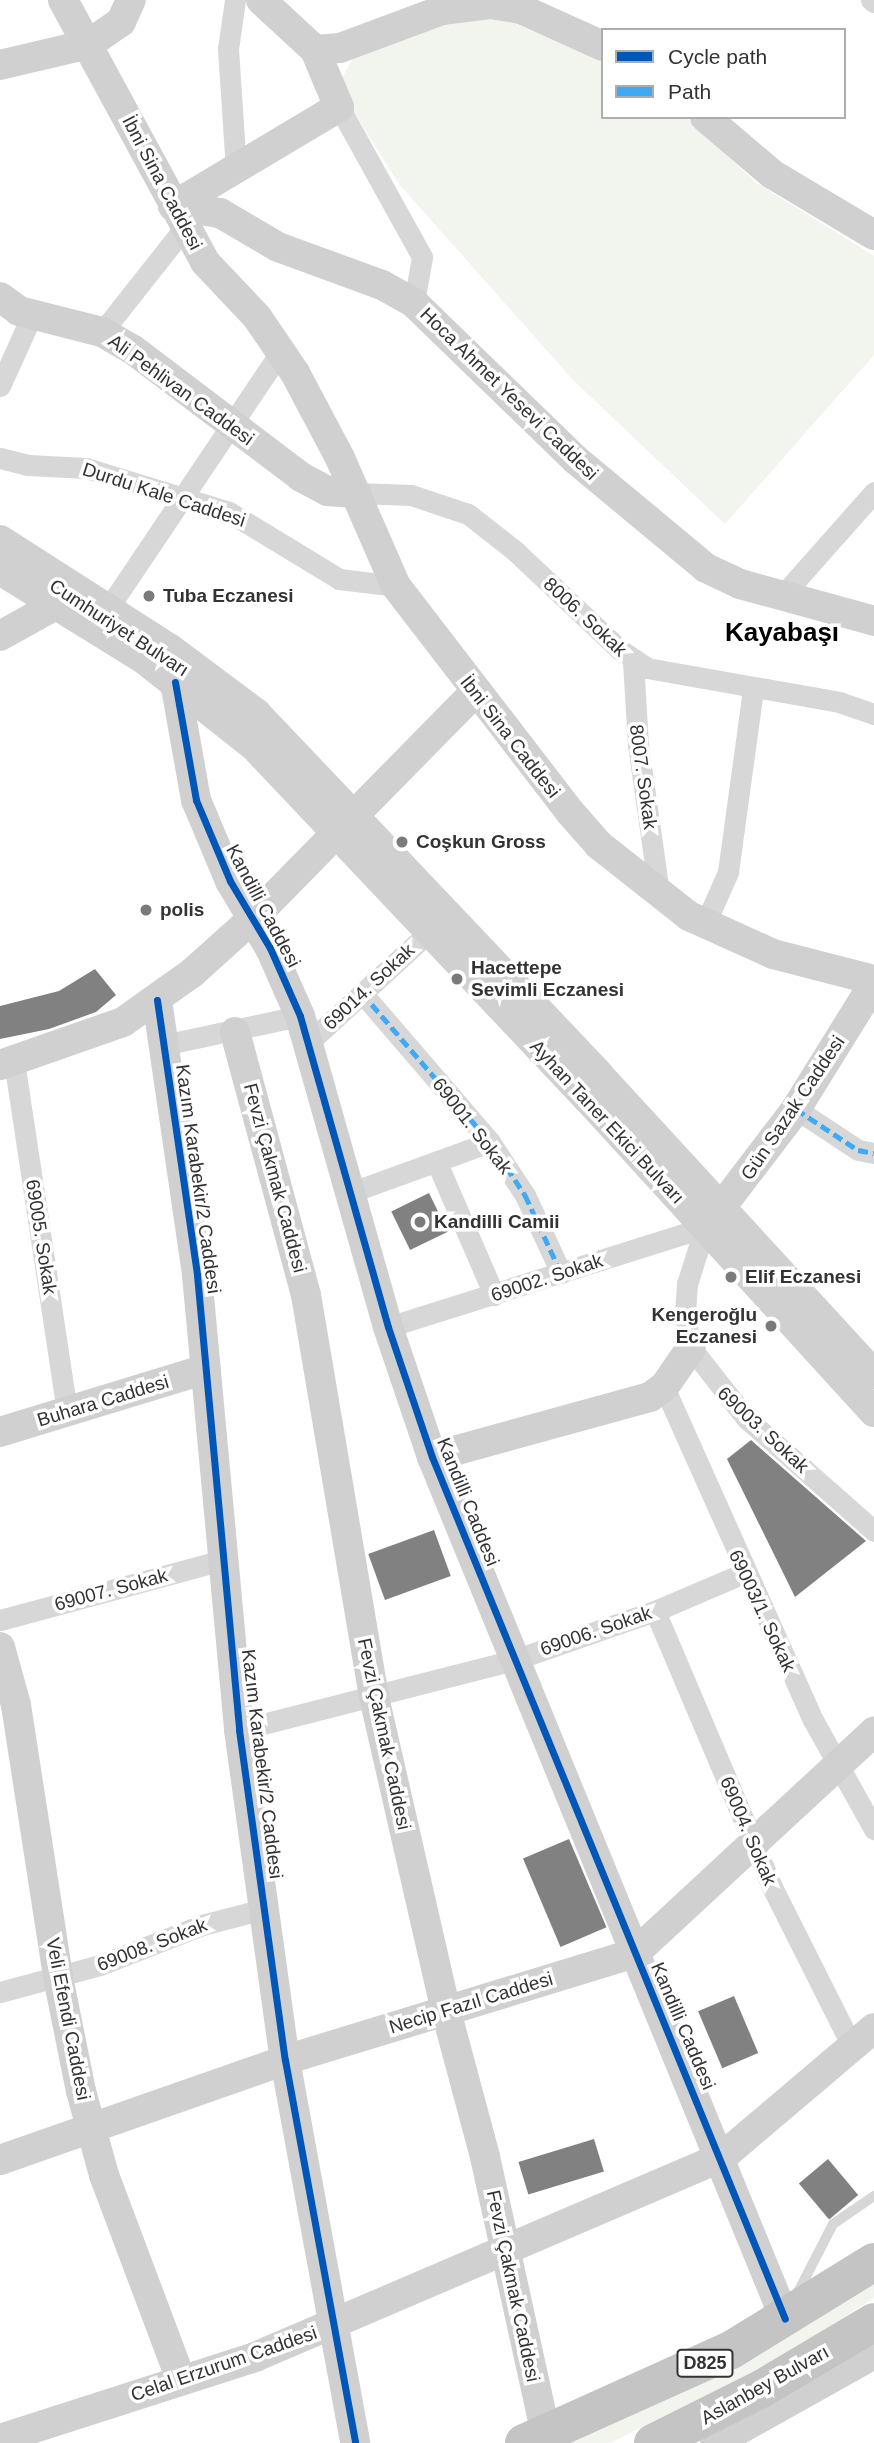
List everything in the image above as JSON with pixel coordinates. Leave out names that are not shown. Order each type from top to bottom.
[{"type":"highway","name":"D825","points":[[535,2439],[683,2375],[785,2319],[874,2262]]},
{"type":"highway","name":"Aslanbey Bulvarı","points":[[653,2443],[747,2423],[874,2322]]},
{"type":"street","name":"İbni Sina Caddesi","points":[[63,0],[205,262],[257,317],[281,351],[356,493],[396,586],[475,692],[599,845],[659,893],[705,924],[805,965],[874,982]]},
{"type":"street","points":[[0,65],[89,44],[121,22],[131,0]]},
{"type":"street","points":[[235,0],[228,49],[236,168]]},
{"type":"street","points":[[261,0],[315,50],[339,107],[422,257],[414,303]]},
{"type":"street","points":[[315,50],[340,48],[395,24],[471,2],[521,9],[601,46]]},
{"type":"street","points":[[102,332],[179,216],[236,168],[339,107]]},
{"type":"street","points":[[707,119],[772,174],[874,235]]},
{"type":"street","name":"Hoca Ahmet Yesevi Caddesi","points":[[179,216],[220,213],[278,247],[382,285],[414,303],[576,460],[683,554],[722,577],[874,621]]},
{"type":"street","name":"Ali Pehlivan Caddesi","points":[[0,297],[32,315],[102,332],[131,349],[231,427],[314,485],[327,491],[356,493]]},
{"type":"street","points":[[0,387],[32,315]]},
{"type":"street","points":[[109,607],[281,351]]},
{"type":"street","name":"Durdu Kale Caddesi","points":[[0,458],[28,465],[86,468],[181,498],[251,523],[338,579],[396,586]]},
{"type":"street","points":[[782,596],[874,492]]},
{"type":"street","name":"8006. Sokak","points":[[356,493],[411,495],[468,514],[514,550],[633,661],[668,674],[839,702],[874,714]]},
{"type":"street","name":"Cumhuriyet Bulvarı","points":[[0,540],[109,607],[249,707],[346,825]]},
{"type":"street","name":"Cumhuriyet Bulvarı","points":[[0,570],[175,682],[346,825]]},
{"type":"street","points":[[0,636],[56,605]]},
{"type":"street","name":"8007. Sokak","points":[[633,661],[636,726],[659,893]]},
{"type":"street","name":"Kandilli Caddesi","points":[[175,682],[195,800],[230,881],[252,919],[304,1029],[388,1327],[432,1457],[635,1953],[722,2157],[785,2319]]},
{"type":"street","points":[[705,924],[728,872],[753,689]]},
{"type":"street","points":[[7,1063],[89,1037],[157,1000],[252,919],[475,692]]},
{"type":"street","name":"Ayhan Taner Ekici Bulvarı","points":[[346,825],[429,932],[713,1218],[874,1374]]},
{"type":"street","name":"Ayhan Taner Ekici Bulvarı","points":[[346,825],[713,1218],[874,1412]]},
{"type":"street","name":"69014. Sokak","points":[[304,1029],[362,993],[429,932]]},
{"type":"street","name":"Gün Sazak Caddesi","points":[[713,1218],[796,1109],[874,982]]},
{"type":"street","name":"69001. Sokak","points":[[362,993],[490,1142],[525,1195],[561,1273]]},
{"type":"street","name":"Kazım Karabekir/2 Caddesi","points":[[157,1000],[206,1369],[239,1730],[285,2060],[355,2443]]},
{"type":"street","points":[[163,1045],[235,1032],[304,1029]]},
{"type":"street","name":"Fevzi Çakmak Caddesi","points":[[235,1032],[306,1296],[374,1697],[505,2253],[535,2439]]},
{"type":"street","name":"69005. Sokak","points":[[7,1063],[67,1412]]},
{"type":"street","points":[[796,1109],[858,1150],[874,1153]]},
{"type":"street","points":[[352,1192],[490,1142]]},
{"type":"street","points":[[437,1163],[494,1295]]},
{"type":"street","name":"69002. Sokak","points":[[388,1327],[561,1273],[713,1218]]},
{"type":"street","name":"69003. Sokak","points":[[713,1218],[687,1284],[685,1315],[691,1348],[746,1418],[874,1531]]},
{"type":"street","points":[[432,1457],[650,1397],[664,1388],[691,1348]]},
{"type":"street","name":"Buhara Caddesi","points":[[0,1432],[206,1369]]},
{"type":"street","name":"69003/1. Sokak","points":[[664,1388],[744,1573],[836,1766],[874,1829]]},
{"type":"street","name":"69007. Sokak","points":[[0,1620],[223,1560]]},
{"type":"street","name":"69006. Sokak","points":[[239,1730],[514,1660],[655,1611],[744,1573]]},
{"type":"street","name":"69004. Sokak","points":[[655,1611],[754,1844],[863,2037]]},
{"type":"street","name":"Veli Efendi Caddesi","points":[[0,1647],[16,1705],[58,1977],[90,2129],[181,2380]]},
{"type":"street","name":"Necip Fazıl Caddesi","points":[[0,2160],[285,2060],[635,1953],[874,1732]]},
{"type":"street","name":"69008. Sokak","points":[[0,1992],[58,1977],[202,1925],[264,1909]]},
{"type":"street","name":"Celal Erzurum Caddesi","points":[[2,2431],[181,2380],[332,2327],[722,2157],[863,2037]]},
{"type":"street","points":[[715,2443],[874,2354]]},
{"type":"lane","points":[[785,2319],[833,2224],[874,2196]]},
{"type":"shaded area","points":[[466,14],[514,23],[601,61],[601,119],[688,119],[755,182],[874,256],[874,355],[725,524],[574,381],[399,184],[345,98],[342,78],[353,58]]},
{"type":"shaded area","points":[[874,2277],[874,2298],[777,2360],[610,2443],[569,2443]]},
{"type":"building","points":[[95,969],[116,995],[96,1012],[49,1029],[0,1039],[0,1006],[59,991]]},
{"type":"building","name":"Kandilli Camii","points":[[429,1193],[448,1232],[410,1250],[391,1211]]},
{"type":"building","points":[[751,1440],[866,1541],[795,1597],[727,1459]]},
{"type":"building","points":[[434,1530],[451,1576],[385,1600],[368,1554]]},
{"type":"building","points":[[569,1839],[607,1927],[560,1947],[523,1859]]},
{"type":"building","points":[[734,1996],[758,2053],[722,2068],[698,2011]]},
{"type":"building","points":[[594,2139],[604,2172],[528,2195],[518,2162]]},
{"type":"building","points":[[828,2159],[858,2195],[829,2219],[799,2183]]},
{"type":"marked path","points":[[362,993],[490,1142],[525,1195],[561,1273]]},
{"type":"marked path","points":[[796,1109],[858,1150],[874,1153]]},
{"type":"cycle path","points":[[175,682],[196,800],[230,881],[270,948],[300,1016],[388,1327],[432,1457],[785,2319]]},
{"type":"cycle path","points":[[157,1000],[197,1275],[239,1730],[285,2060],[355,2443]]},
{"type":"place","name":"Tuba Eczanesi","points":[[149,596]]},
{"type":"place","name":"Coşkun Gross","points":[[402,842]]},
{"type":"place","name":"polis","points":[[146,910]]},
{"type":"place","name":"Hacettepe Sevimli Eczanesi","points":[[457,979]]},
{"type":"place","name":"Kandilli Camii","points":[[420,1222]]},
{"type":"place","name":"Elif Eczanesi","points":[[731,1277]]},
{"type":"place","name":"Kengeroğlu Eczanesi","points":[[771,1326]]},
{"type":"district","name":"Kayabaşı","points":[[782,633]]}]
